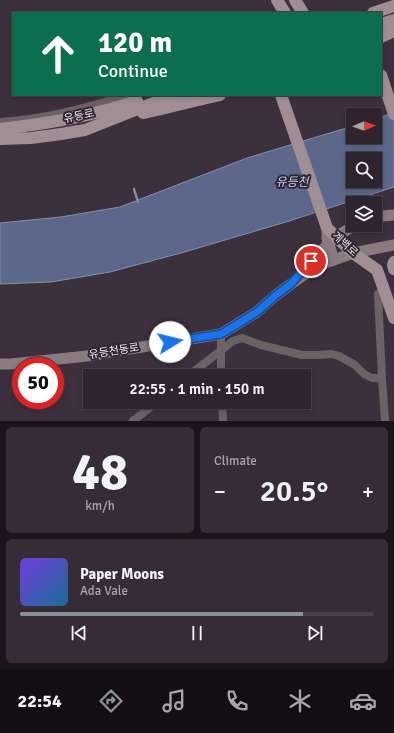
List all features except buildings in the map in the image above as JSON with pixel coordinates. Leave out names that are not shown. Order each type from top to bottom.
[{"type":"main road","points":[[277,0],[284,12]]},
{"type":"main road","points":[[295,0],[303,12]]},
{"type":"main road","points":[[377,12],[388,9]]},
{"type":"main road","points":[[382,24],[394,20]]},
{"type":"main road","points":[[382,37],[394,31]]},
{"type":"main road","points":[[382,78],[394,114]]},
{"type":"main road","name":"유등로","points":[[0,129],[47,123],[76,117],[122,106],[152,96]]},
{"type":"main road","points":[[113,119],[175,96]]},
{"type":"main road","points":[[113,119],[164,109],[215,96]]},
{"type":"main road","name":"계백로","points":[[281,96],[327,228],[353,253],[377,270],[394,318]]},
{"type":"main road","name":"유등로","points":[[0,139],[31,138],[85,130],[113,119]]},
{"type":"main road","points":[[382,216],[394,215]]},
{"type":"main road","points":[[327,228],[327,238],[334,260]]},
{"type":"main road","points":[[291,284],[316,255],[331,241],[346,231]]},
{"type":"main road","name":"유등천동로","points":[[0,364],[87,356],[221,334],[257,312],[275,296],[317,266],[353,253],[394,245]]},
{"type":"main road","points":[[394,262],[394,269]]},
{"type":"street","points":[[0,122],[38,118],[74,111],[123,96]]},
{"type":"street","points":[[378,294],[382,378],[386,421]]},
{"type":"street","points":[[221,334],[222,369]]},
{"type":"street","points":[[197,369],[233,341],[242,338],[261,345],[302,355],[332,354],[339,356],[354,365],[364,374],[372,378],[382,378]]},
{"type":"street","points":[[133,421],[148,409]]},
{"type":"street","points":[[222,409],[223,421]]},
{"type":"water","name":"유등천","points":[[394,113],[394,187],[366,196],[346,196],[346,203],[286,222],[110,272],[51,282],[0,284],[0,223],[61,217],[120,207],[247,158],[346,128],[346,144],[382,144],[382,117]]},
{"type":"waterway","points":[[134,189],[138,202]]},
{"type":"route","points":[[170,342],[221,334],[257,312],[291,284],[311,261]]}]
